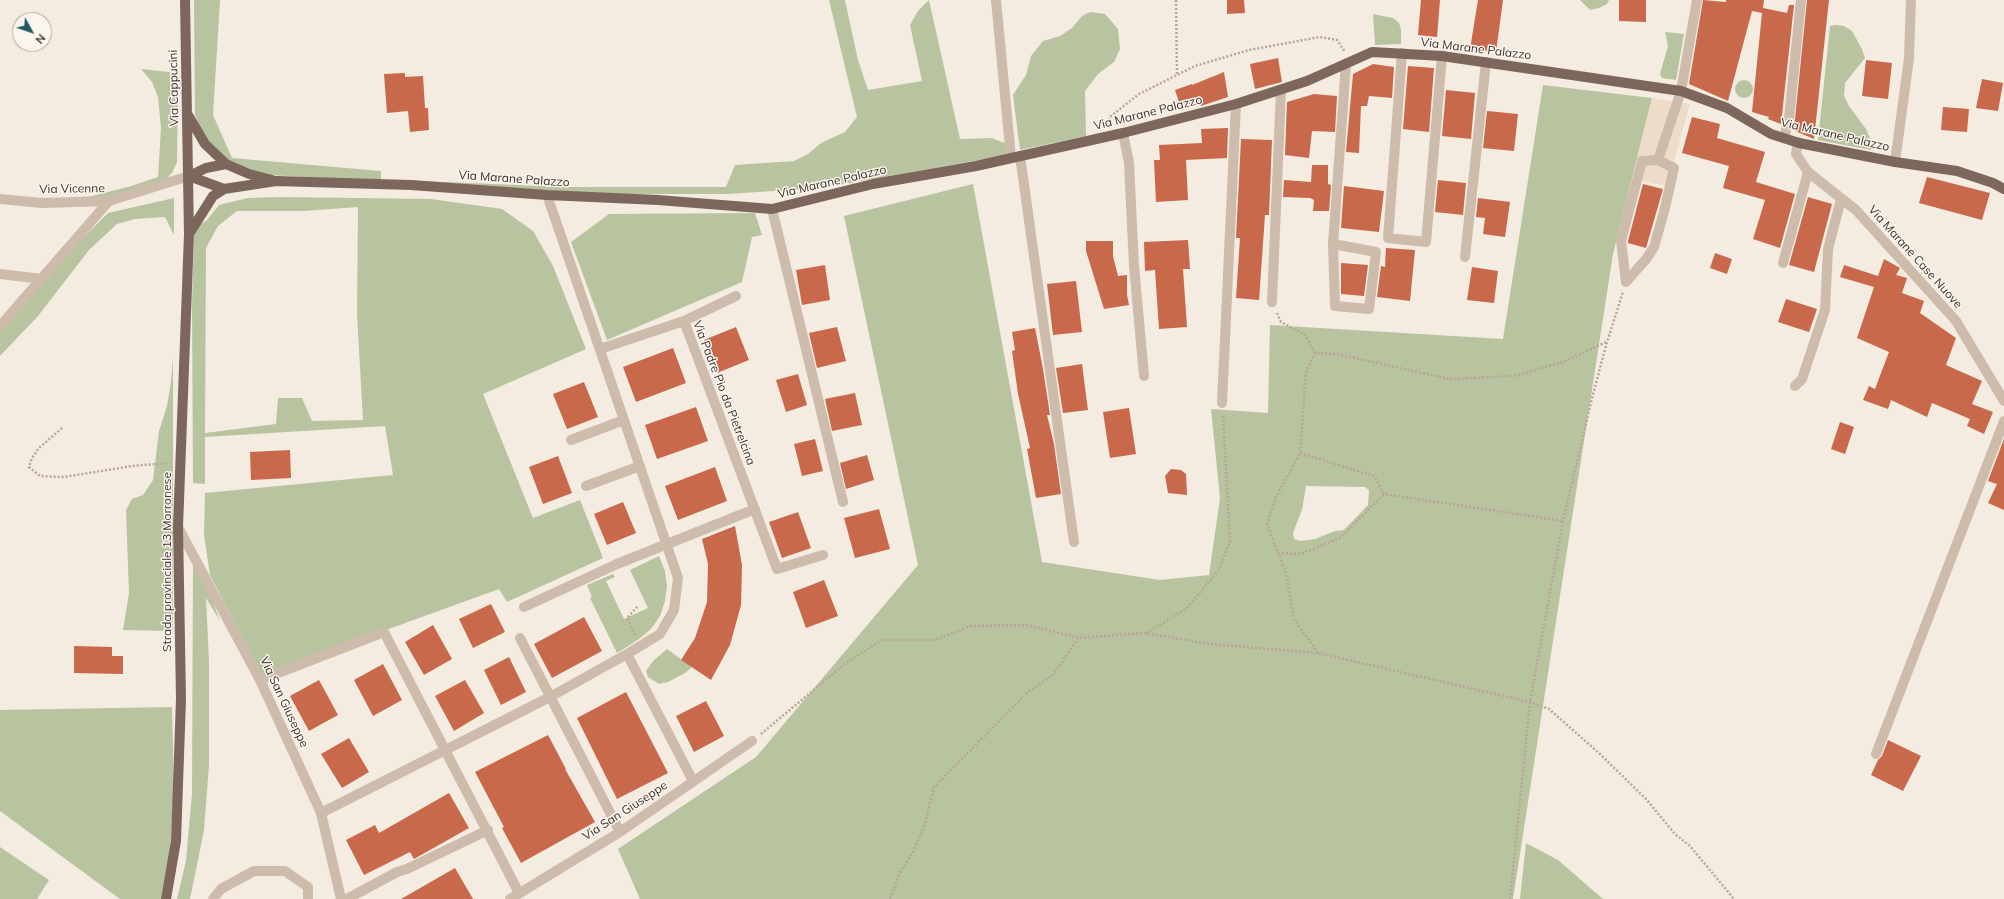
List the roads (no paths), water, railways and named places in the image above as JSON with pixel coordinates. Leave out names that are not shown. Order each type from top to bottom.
[{"type":"main road","name":"Via Cappucini","points":[[185,0],[189,176]]},
{"type":"main road","name":"Via Marane Palazzo","points":[[189,176],[224,189],[276,181],[410,185],[547,195],[658,200],[772,210],[873,184],[1016,157],[1103,138],[1236,104],[1307,81],[1372,52],[1442,56],[1680,91],[1727,108],[1771,134],[1784,138],[1895,162],[1956,171],[1993,183],[2004,189]]},
{"type":"main road","name":"Via Marane Palazzo","points":[[188,113],[205,144],[226,164],[249,174],[276,181]]},
{"type":"main road","points":[[189,176],[206,168],[226,164]]},
{"type":"main road","name":"Strada provinciale 13 Morronese","points":[[166,899],[176,841],[181,699],[178,527],[189,234],[189,176]]},
{"type":"main road","points":[[189,234],[213,196],[224,189]]},
{"type":"street","points":[[996,0],[1016,157],[1074,542]]},
{"type":"street","points":[[1658,160],[1680,91],[1697,0]]},
{"type":"street","points":[[1784,138],[1789,118],[1801,0]]},
{"type":"street","points":[[1895,162],[1909,58],[1911,0]]},
{"type":"street","points":[[1402,53],[1388,238],[1426,242],[1442,56]]},
{"type":"street","points":[[1465,257],[1486,62]]},
{"type":"street","points":[[1333,244],[1376,252],[1369,309],[1335,306],[1333,244],[1346,64]]},
{"type":"street","points":[[1272,302],[1281,90]]},
{"type":"street","points":[[1222,403],[1236,104]]},
{"type":"street","points":[[1123,133],[1129,163],[1134,266],[1144,376]]},
{"type":"street","name":"Via Marane Case Nuove","points":[[1798,142],[1796,154],[1808,172],[1856,210],[1956,322],[2004,402]]},
{"type":"street","points":[[1658,160],[1674,168],[1665,208],[1654,247],[1647,258],[1626,282],[1621,241],[1642,161],[1658,160]]},
{"type":"street","points":[[1782,263],[1808,172]]},
{"type":"street","name":"Via Vicenne","points":[[0,199],[42,203],[109,201],[189,176]]},
{"type":"street","points":[[321,813],[550,697],[627,654],[660,634],[674,610],[678,578],[547,195]]},
{"type":"street","points":[[1795,386],[1802,379],[1825,310],[1828,250],[1842,199]]},
{"type":"street","points":[[0,326],[109,201]]},
{"type":"street","points":[[772,210],[843,502]]},
{"type":"street","points":[[0,274],[42,279]]},
{"type":"street","points":[[684,321],[736,296]]},
{"type":"street","name":"Via Padre Pio da Pietrelcina","points":[[600,349],[684,321],[777,569],[823,555]]},
{"type":"street","points":[[571,440],[624,420]]},
{"type":"street","points":[[1876,754],[2004,421]]},
{"type":"street","points":[[586,486],[640,466]]},
{"type":"street","points":[[524,607],[617,564],[755,509]]},
{"type":"street","name":"Via San Giuseppe","points":[[178,527],[260,680],[321,813],[341,899]]},
{"type":"street","points":[[260,680],[384,632],[488,830],[519,893]]},
{"type":"street","points":[[520,638],[620,832]]},
{"type":"street","points":[[627,654],[693,781]]},
{"type":"street","name":"Via San Giuseppe","points":[[510,899],[620,832],[752,741]]},
{"type":"street","points":[[347,899],[397,872],[407,870],[488,830]]},
{"type":"street","points":[[213,899],[221,889],[254,871],[285,871],[308,887],[308,899]]}]
